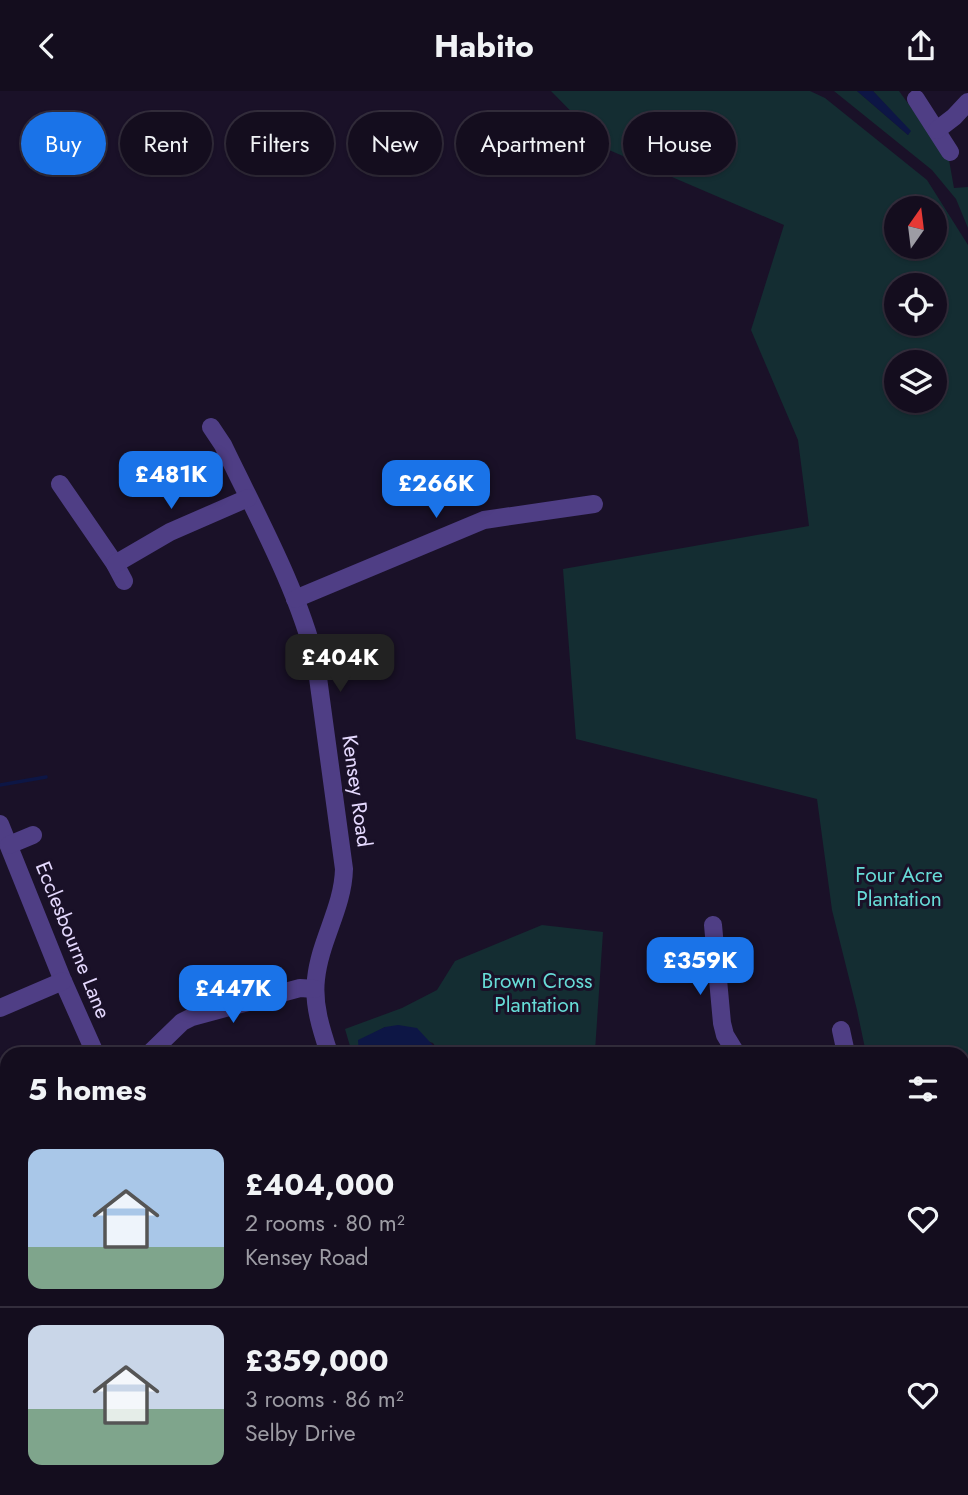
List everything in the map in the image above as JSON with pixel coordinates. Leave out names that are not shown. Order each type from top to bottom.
[{"type":"street","points":[[915,99],[950,152]]},
{"type":"street","points":[[937,130],[968,102]]},
{"type":"street","name":"Kensey Road","points":[[211,427],[223,445],[295,599],[316,663],[344,869],[341,899],[320,956],[315,989],[316,1007],[326,1047]]},
{"type":"street","points":[[60,484],[115,563],[124,581]]},
{"type":"street","points":[[115,563],[170,533],[248,498]]},
{"type":"street","points":[[295,599],[484,520],[594,504]]},
{"type":"street","name":"Ecclesbourne Lane","points":[[0,824],[92,1047]]},
{"type":"street","name":"Ecclesbourne Lane","points":[[9,845],[33,835]]},
{"type":"street","points":[[713,925],[722,1023],[732,1047]]},
{"type":"street","points":[[0,1008],[63,981]]},
{"type":"street","points":[[156,1047],[182,1022],[192,1017],[300,988],[315,989]]},
{"type":"street","points":[[841,1030],[845,1047]]},
{"type":"green space","name":"Four Acre Plantation","points":[[551,91],[810,91],[825,98],[927,180],[937,196],[884,196],[884,259],[947,259],[947,212],[968,245],[968,1047],[865,1047],[832,910],[817,799],[576,739],[563,569],[809,526],[798,440],[751,330],[784,225],[667,175],[736,175],[736,112],[623,112],[623,156],[609,150],[609,112],[572,112]]},
{"type":"green space","points":[[834,91],[857,91],[908,135],[910,131],[873,91],[899,91],[949,160],[954,188],[968,187],[968,228],[956,199],[932,170]]},
{"type":"green space","name":"Brown Cross Plantation","points":[[542,925],[603,932],[595,1047],[436,1047],[433,1043],[385,1027],[374,1033],[364,1047],[350,1047],[345,1029],[402,1008],[437,990],[455,961]]},
{"type":"shaded area","points":[[857,91],[873,91],[911,131],[908,135]]},
{"type":"shaded area","points":[[398,1025],[417,1028],[434,1047],[359,1047],[358,1040],[385,1027]]},
{"type":"waterway","points":[[0,785],[46,777]]}]
